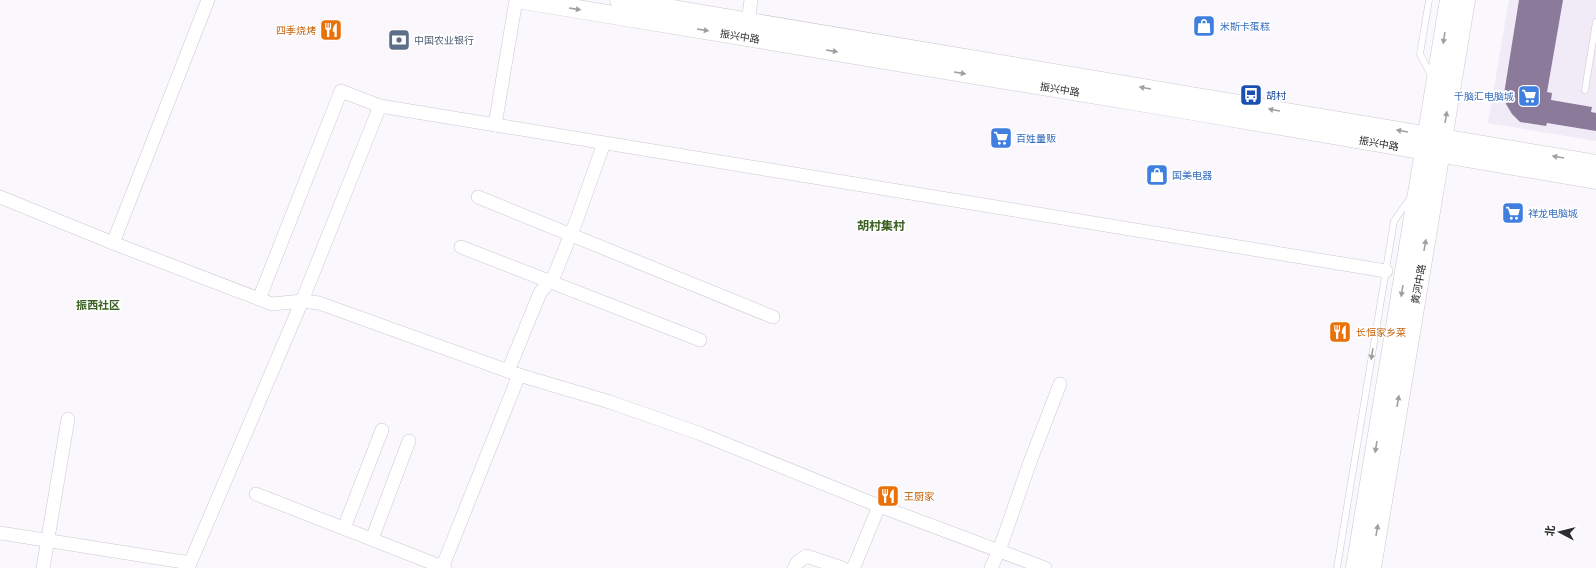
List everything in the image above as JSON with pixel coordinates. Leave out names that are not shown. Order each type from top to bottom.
[{"type":"main road","name":"黄河中路","points":[[1356,568],[1420,185],[1434,144],[1436,86],[1450,0]]},
{"type":"main road","name":"黄河中路","points":[[1370,568],[1434,144],[1466,0]]},
{"type":"street","points":[[113,243],[208,0]]},
{"type":"street","points":[[495,125],[516,0]]},
{"type":"street","name":"振兴中路","points":[[523,0],[1434,144],[1596,164]]},
{"type":"street","name":"振兴中路","points":[[619,0],[1434,144],[1596,180]]},
{"type":"street","points":[[748,22],[751,0]]},
{"type":"street","points":[[259,299],[341,91],[380,106],[1386,271]]},
{"type":"street","points":[[0,533],[189,565],[302,301],[380,106]]},
{"type":"street","points":[[256,494],[443,568],[514,373],[540,293],[554,276],[571,235],[604,143]]},
{"type":"street","points":[[0,197],[113,243],[272,304],[302,301],[319,303],[514,373],[610,402],[701,434],[878,506],[1045,568]]},
{"type":"street","points":[[478,197],[773,316]]},
{"type":"street","points":[[461,247],[700,340]]},
{"type":"street","points":[[992,568],[1060,384]]},
{"type":"street","points":[[43,568],[68,419]]},
{"type":"street","points":[[344,528],[382,430]]},
{"type":"street","points":[[372,539],[409,441]]},
{"type":"street","points":[[852,568],[854,567],[878,506]]},
{"type":"street","points":[[794,568],[797,562],[806,556],[842,568]]},
{"type":"lane","points":[[1429,0],[1420,54],[1436,86]]},
{"type":"lane","points":[[1585,90],[1596,22]]},
{"type":"lane","points":[[1337,568],[1394,221],[1420,185]]},
{"type":"shaded area","points":[[1509,0],[1596,0],[1596,141],[1488,123]]},
{"type":"building","points":[[1519,0],[1563,0],[1547,92],[1552,93],[1551,100],[1592,107],[1591,112],[1596,113],[1596,131],[1547,123],[1546,126],[1520,122],[1512,114],[1506,104],[1504,94]]},
{"type":"place","name":"米斯卡蛋糕","points":[[1204,26]]},
{"type":"place","name":"四季烧烤","points":[[331,30]]},
{"type":"place","name":"中国农业银行","points":[[399,40]]},
{"type":"place","name":"胡村","points":[[1251,95]]},
{"type":"place","name":"千脑汇电脑城","points":[[1529,96]]},
{"type":"place","name":"百姓量贩","points":[[1001,138]]},
{"type":"place","name":"国美电器","points":[[1157,175]]},
{"type":"place","name":"祥龙电脑城","points":[[1513,213]]},
{"type":"place","name":"长恒家乡菜","points":[[1340,332]]},
{"type":"place","name":"王厨家","points":[[888,496]]},
{"type":"district","name":"胡村集村","points":[[881,226]]},
{"type":"district","name":"振西社区","points":[[98,305]]}]
